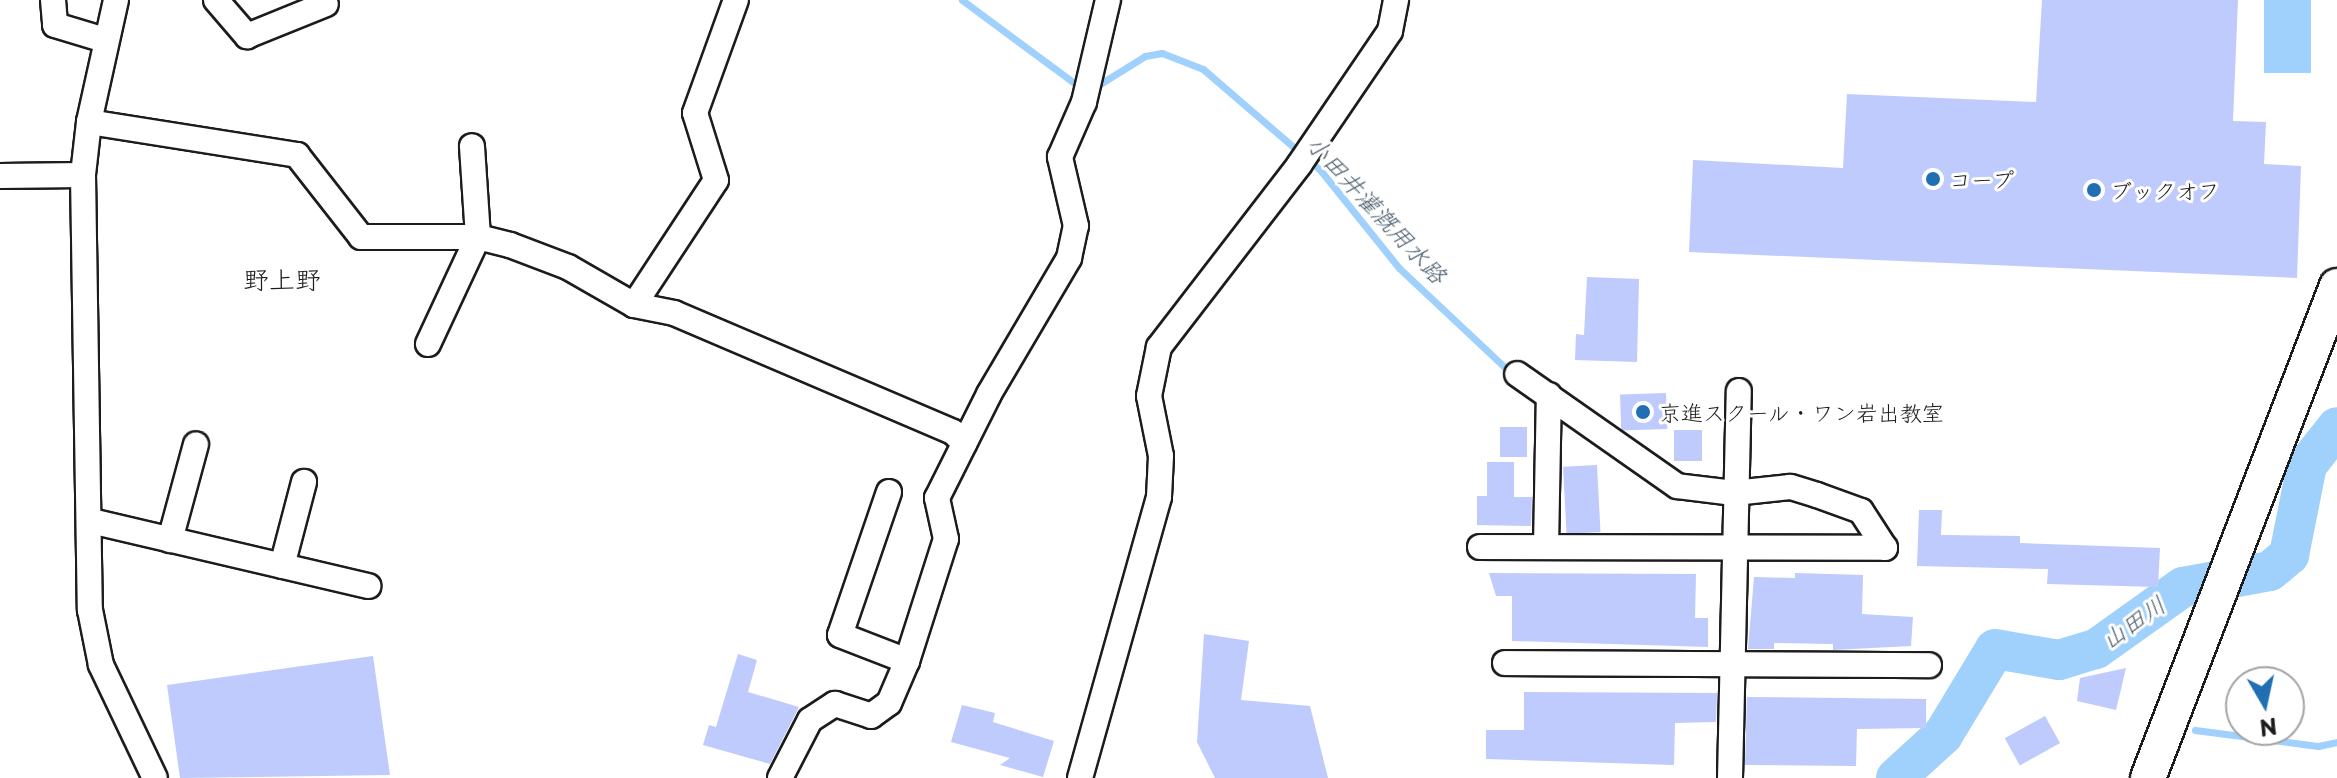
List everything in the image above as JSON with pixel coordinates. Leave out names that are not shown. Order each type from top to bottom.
[{"type":"street","points":[[53,0],[55,25],[105,40]]},
{"type":"street","points":[[116,0],[89,122],[83,175],[91,521],[90,610],[101,665],[155,778]]},
{"type":"street","points":[[216,0],[247,36],[326,4]]},
{"type":"street","points":[[634,305],[716,180],[695,113],[736,0]]},
{"type":"street","points":[[780,778],[810,720],[835,704],[871,716],[889,703],[907,661],[946,539],[937,498],[964,443],[1069,258],[1076,226],[1060,157],[1092,76],[1108,0]]},
{"type":"street","points":[[1080,778],[1159,497],[1161,456],[1149,396],[1159,347],[1305,155],[1390,31],[1396,0]]},
{"type":"street","points":[[89,122],[297,155],[361,237],[478,237],[568,267],[634,305],[674,313],[953,432],[964,443]]},
{"type":"street","points":[[428,344],[478,237],[472,146]]},
{"type":"street","points":[[0,176],[83,175]]},
{"type":"street","points":[[2148,778],[2337,286]]},
{"type":"street","points":[[1480,547],[1885,548],[1861,511],[1817,495],[1790,487],[1734,493],[1677,486],[1517,374]]},
{"type":"street","points":[[1730,778],[1734,493],[1739,391]]},
{"type":"street","points":[[1546,546],[1549,395]]},
{"type":"street","points":[[170,540],[196,444]]},
{"type":"street","points":[[282,566],[304,482]]},
{"type":"street","points":[[889,492],[840,635],[907,661]]},
{"type":"street","points":[[91,521],[368,586]]},
{"type":"street","points":[[1505,663],[1929,665]]},
{"type":"water","points":[[2264,0],[2311,0],[2311,73],[2264,73]]},
{"type":"building","points":[[2042,0],[2238,0],[2233,121],[2266,122],[2264,164],[2301,166],[2297,278],[1689,252],[1693,160],[1843,168],[1847,94],[2036,102]]},
{"type":"building","points":[[1587,277],[1639,279],[1637,362],[1575,360],[1576,334],[1584,335]]},
{"type":"building","name":"京進スクール・ワン岩出教室","points":[[1666,393],[1667,429],[1621,431],[1620,395]]},
{"type":"building","points":[[1500,427],[1527,427],[1527,457],[1500,457]]},
{"type":"building","points":[[1674,430],[1702,430],[1702,461],[1674,461]]},
{"type":"building","points":[[1487,462],[1514,462],[1514,497],[1532,497],[1531,526],[1477,525],[1477,496],[1487,496]]},
{"type":"building","points":[[1597,465],[1601,532],[1567,534],[1563,467]]},
{"type":"building","points":[[1919,510],[1942,510],[1941,535],[2020,536],[2020,543],[2160,548],[2158,587],[2047,584],[2048,569],[1917,566]]},
{"type":"building","points":[[1489,573],[1696,574],[1695,618],[1708,618],[1708,647],[1512,641],[1512,596],[1496,596]]},
{"type":"building","points":[[1795,573],[1863,575],[1862,614],[1913,617],[1911,646],[1833,650],[1833,644],[1774,643],[1774,649],[1748,649],[1754,577],[1795,578]]},
{"type":"building","points":[[1204,634],[1249,641],[1241,700],[1310,706],[1328,778],[1215,778],[1197,742]]},
{"type":"building","points":[[738,654],[757,660],[748,692],[799,707],[770,764],[703,745],[709,725],[716,727]]},
{"type":"building","points":[[373,656],[390,775],[180,778],[167,685]]},
{"type":"building","points":[[2126,668],[2116,710],[2077,701],[2080,678]]},
{"type":"building","points":[[1524,692],[1717,693],[1716,722],[1675,723],[1674,765],[1486,759],[1486,730],[1524,730]]},
{"type":"building","points":[[1747,697],[1926,699],[1926,728],[1857,729],[1856,766],[1745,765]]},
{"type":"building","points":[[962,705],[995,713],[993,722],[1054,741],[1043,777],[1000,765],[1010,758],[951,742]]},
{"type":"building","points":[[2045,716],[2060,743],[2020,765],[2005,738]]},
{"type":"waterway","name":"小田井灌漑用水路","points":[[962,0],[1077,85],[1100,84],[1145,56],[1162,53],[1203,69],[1321,171],[1399,268],[1513,375]]},
{"type":"waterway","name":"山田川","points":[[1896,778],[1943,735],[1995,649],[2059,660],[2096,649],[2183,587],[2270,571],[2289,555],[2307,465],[2337,427]]},
{"type":"waterway","name":"小田井灌漑用水路","points":[[2195,730],[2318,746],[2337,742]]},
{"type":"place","name":"コープ","points":[[1933,179]]},
{"type":"place","name":"ブックオフ","points":[[2094,190]]},
{"type":"place","name":"京進スクール・ワン岩出教室","points":[[1643,412]]},
{"type":"district","name":"野上野","points":[[282,279]]}]
